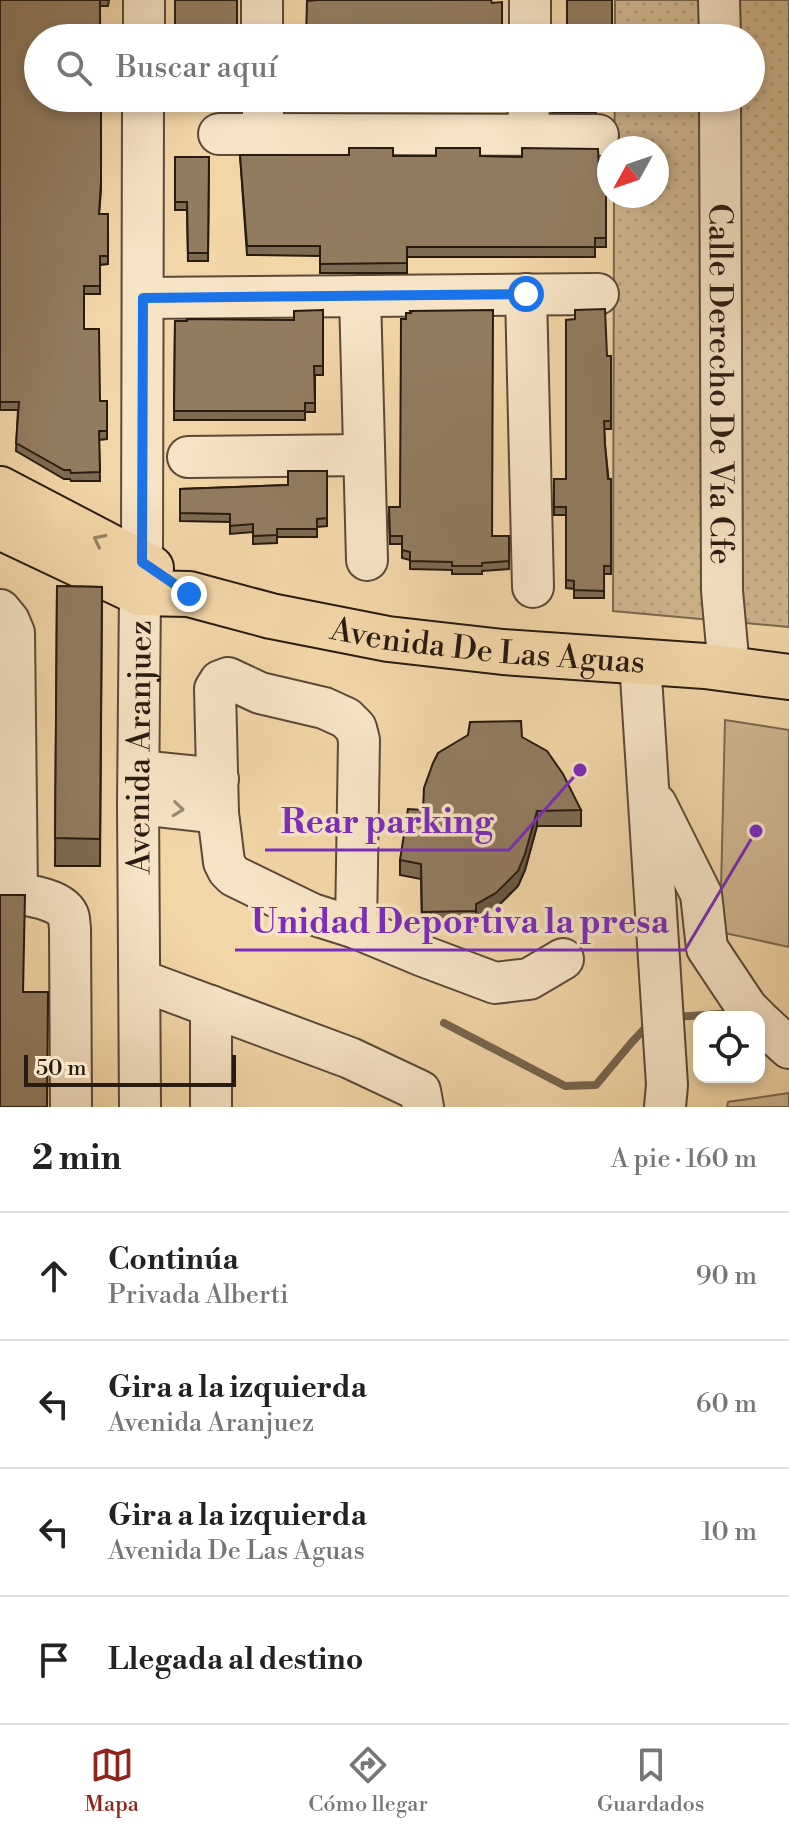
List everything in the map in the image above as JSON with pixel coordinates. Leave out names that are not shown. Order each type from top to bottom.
[{"type":"main road","name":"Avenida De Las Aguas","points":[[0,489],[141,577]]},
{"type":"main road","name":"Avenida De Las Aguas","points":[[0,527],[189,594],[271,616],[388,639],[789,677]]},
{"type":"street","points":[[144,0],[144,24]]},
{"type":"street","points":[[262,0],[262,24]]},
{"type":"street","points":[[530,0],[530,24]]},
{"type":"street","points":[[719,0],[720,24]]},
{"type":"street","name":"Avenida Aranjuez","points":[[140,1107],[138,788],[143,112]]},
{"type":"street","name":"Calle Derecho De Vía Cfe","points":[[720,112],[722,591],[729,669]]},
{"type":"street","points":[[219,134],[263,116],[528,116],[598,135]]},
{"type":"street","points":[[526,294],[533,587]]},
{"type":"street","points":[[143,298],[598,294]]},
{"type":"street","points":[[360,296],[367,560]]},
{"type":"street","points":[[188,457],[364,455]]},
{"type":"street","points":[[0,610],[14,633],[8,893],[59,903],[68,915],[71,1107]]},
{"type":"street","points":[[640,661],[667,1085],[665,1107]]},
{"type":"street","points":[[356,928],[359,740],[356,728],[346,718],[324,708],[260,693],[228,678],[220,681],[215,689],[218,796],[224,862],[234,876],[312,914],[356,928],[495,983],[529,979],[563,959]]},
{"type":"street","points":[[138,788],[218,796]]},
{"type":"street","points":[[648,789],[701,894],[707,948],[750,1011]]},
{"type":"street","points":[[140,980],[350,1058],[420,1091],[423,1107]]},
{"type":"street","points":[[211,1006],[211,1107]]},
{"type":"street","points":[[765,1025],[789,1048]]},
{"type":"shaded area","points":[[615,0],[789,0],[789,627],[613,611],[614,208],[669,208],[669,136],[614,136],[615,112],[765,112],[765,24],[615,24]]},
{"type":"shaded area","points":[[725,720],[789,730],[789,947],[720,932]]},
{"type":"shaded area","points":[[789,1093],[789,1107],[727,1107],[728,1102]]},
{"type":"building","points":[[0,0],[100,0],[100,24],[24,24],[24,112],[101,112],[99,214],[108,214],[108,256],[100,256],[100,286],[84,286],[84,329],[99,329],[100,401],[107,401],[107,431],[99,431],[100,472],[71,473],[16,443],[19,402],[0,402]]},
{"type":"building","points":[[175,0],[237,0],[237,24],[175,24]]},
{"type":"building","points":[[491,0],[492,3],[502,2],[502,24],[306,24],[307,1]]},
{"type":"building","points":[[567,0],[612,0],[612,24],[567,24]]},
{"type":"building","points":[[349,148],[393,148],[393,156],[436,156],[436,148],[480,148],[480,156],[522,157],[522,148],[597,149],[597,208],[606,208],[606,238],[595,238],[595,247],[407,247],[407,263],[320,264],[320,246],[247,246],[240,155],[349,155]]},
{"type":"building","points":[[175,157],[209,157],[208,253],[188,253],[187,202],[175,202]]},
{"type":"building","points":[[605,309],[607,356],[611,356],[611,421],[604,421],[608,479],[611,479],[611,566],[604,566],[604,591],[574,590],[574,581],[566,580],[566,507],[554,507],[554,479],[566,479],[566,320],[575,319],[575,310]]},
{"type":"building","points":[[323,310],[323,366],[314,366],[315,403],[305,403],[305,411],[174,411],[175,321],[294,320],[294,311]]},
{"type":"building","points":[[493,310],[492,536],[509,536],[509,561],[482,563],[482,566],[452,566],[452,562],[410,561],[410,552],[402,550],[402,536],[390,536],[389,507],[400,507],[401,319],[406,319],[406,313],[410,311]]},
{"type":"building","points":[[288,471],[327,471],[327,518],[317,519],[317,529],[277,529],[277,535],[253,536],[253,524],[230,526],[230,514],[180,513],[180,489],[288,485]]},
{"type":"building","points":[[57,586],[102,587],[100,839],[55,838]]},
{"type":"building","points":[[521,721],[522,737],[547,751],[581,810],[537,811],[518,871],[496,893],[476,904],[476,911],[422,912],[421,864],[400,860],[408,809],[423,810],[424,788],[438,753],[468,735],[470,722]]},
{"type":"building","points":[[0,895],[25,895],[23,992],[48,992],[47,1107],[0,1107]]},
{"type":"waterway","points":[[675,1017],[693,1016]]},
{"type":"waterway","points":[[444,1023],[565,1086],[596,1085],[651,1022]]},
{"type":"place","name":"Rear parking","points":[[580,770]]},
{"type":"place","name":"Unidad Deportiva la presa","points":[[756,831]]},
{"type":"route","points":[[189,594],[142,562],[143,298],[526,294]]}]
